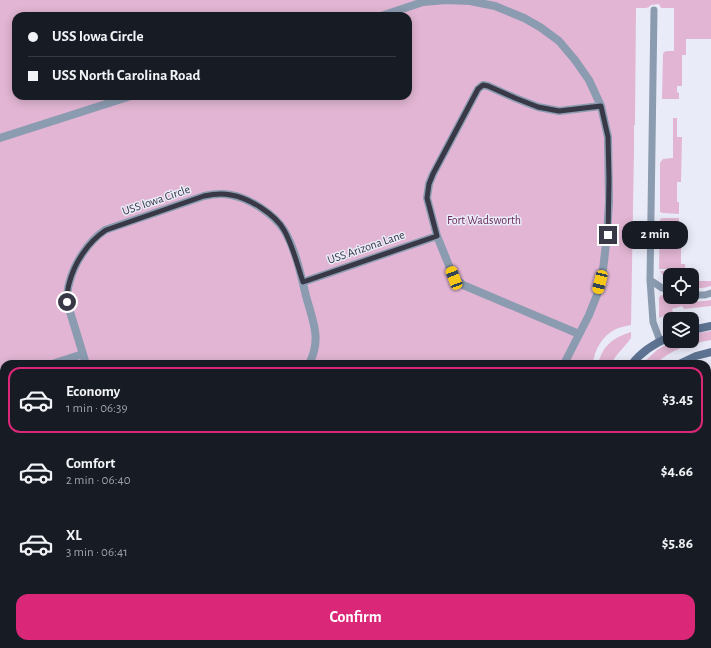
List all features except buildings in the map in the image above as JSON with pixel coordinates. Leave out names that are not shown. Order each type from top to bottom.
[{"type":"main road","points":[[699,329],[711,326]]},
{"type":"main road","points":[[635,360],[645,350],[663,340]]},
{"type":"main road","points":[[688,360],[711,352]]},
{"type":"street","points":[[393,12],[423,2],[446,0],[470,1],[495,6],[524,18],[540,27],[559,41],[589,80],[601,106],[608,137],[608,235],[603,270],[597,294],[589,315],[566,360]]},
{"type":"street","points":[[579,334],[463,285],[454,278],[437,236],[427,198],[429,184],[433,174],[478,89],[483,85],[538,107],[559,111],[601,106]]},
{"type":"street","points":[[0,138],[119,100]]},
{"type":"street","name":"USS Iowa Circle","points":[[85,360],[67,302],[68,285],[74,269],[93,241],[106,230],[204,196],[214,194],[232,195],[241,198],[257,206],[271,216],[283,228],[289,239],[303,282],[315,331],[316,341],[311,360]]},
{"type":"street","name":"USS Arizona Lane","points":[[303,282],[437,236]]},
{"type":"street","points":[[64,360],[83,354]]},
{"type":"lane","points":[[654,10],[650,280],[653,322],[660,341]]},
{"type":"lane","points":[[650,280],[663,288]]},
{"type":"lane","points":[[699,295],[711,293]]},
{"type":"green space","name":"Fort Wadsworth","points":[[0,0],[711,0],[711,39],[686,39],[686,55],[682,55],[682,86],[677,86],[679,99],[662,99],[663,54],[666,51],[674,51],[674,8],[661,8],[659,4],[651,5],[646,8],[636,8],[631,325],[618,328],[607,335],[597,348],[594,359],[0,360]]},
{"type":"green space","points":[[673,118],[677,118],[677,137],[682,137],[681,182],[677,182],[677,202],[679,202],[679,214],[660,212],[660,163],[663,159],[673,158]]},
{"type":"green space","points":[[679,218],[679,226],[676,226],[676,233],[681,234],[681,264],[685,264],[685,268],[659,269],[660,219]]},
{"type":"green space","points":[[699,281],[711,281],[711,286],[699,288]]},
{"type":"green space","points":[[661,295],[663,296],[663,304],[699,304],[699,301],[711,300],[711,306],[684,309],[682,306],[672,309],[673,312],[663,312],[663,316],[659,318],[659,298]]},
{"type":"green space","points":[[711,331],[711,340],[699,342],[699,333]]},
{"type":"green space","points":[[631,332],[631,338],[614,360],[599,360],[606,347],[619,337]]},
{"type":"green space","points":[[663,347],[663,348],[681,348],[668,354],[661,360],[646,360]]},
{"type":"route","points":[[67,302],[68,285],[74,269],[81,257],[99,235],[106,230],[204,196],[214,194],[232,195],[241,198],[257,206],[271,216],[283,228],[289,239],[303,282],[437,236],[427,198],[429,184],[478,89],[483,85],[538,107],[559,111],[601,106],[608,137],[608,235]]}]
